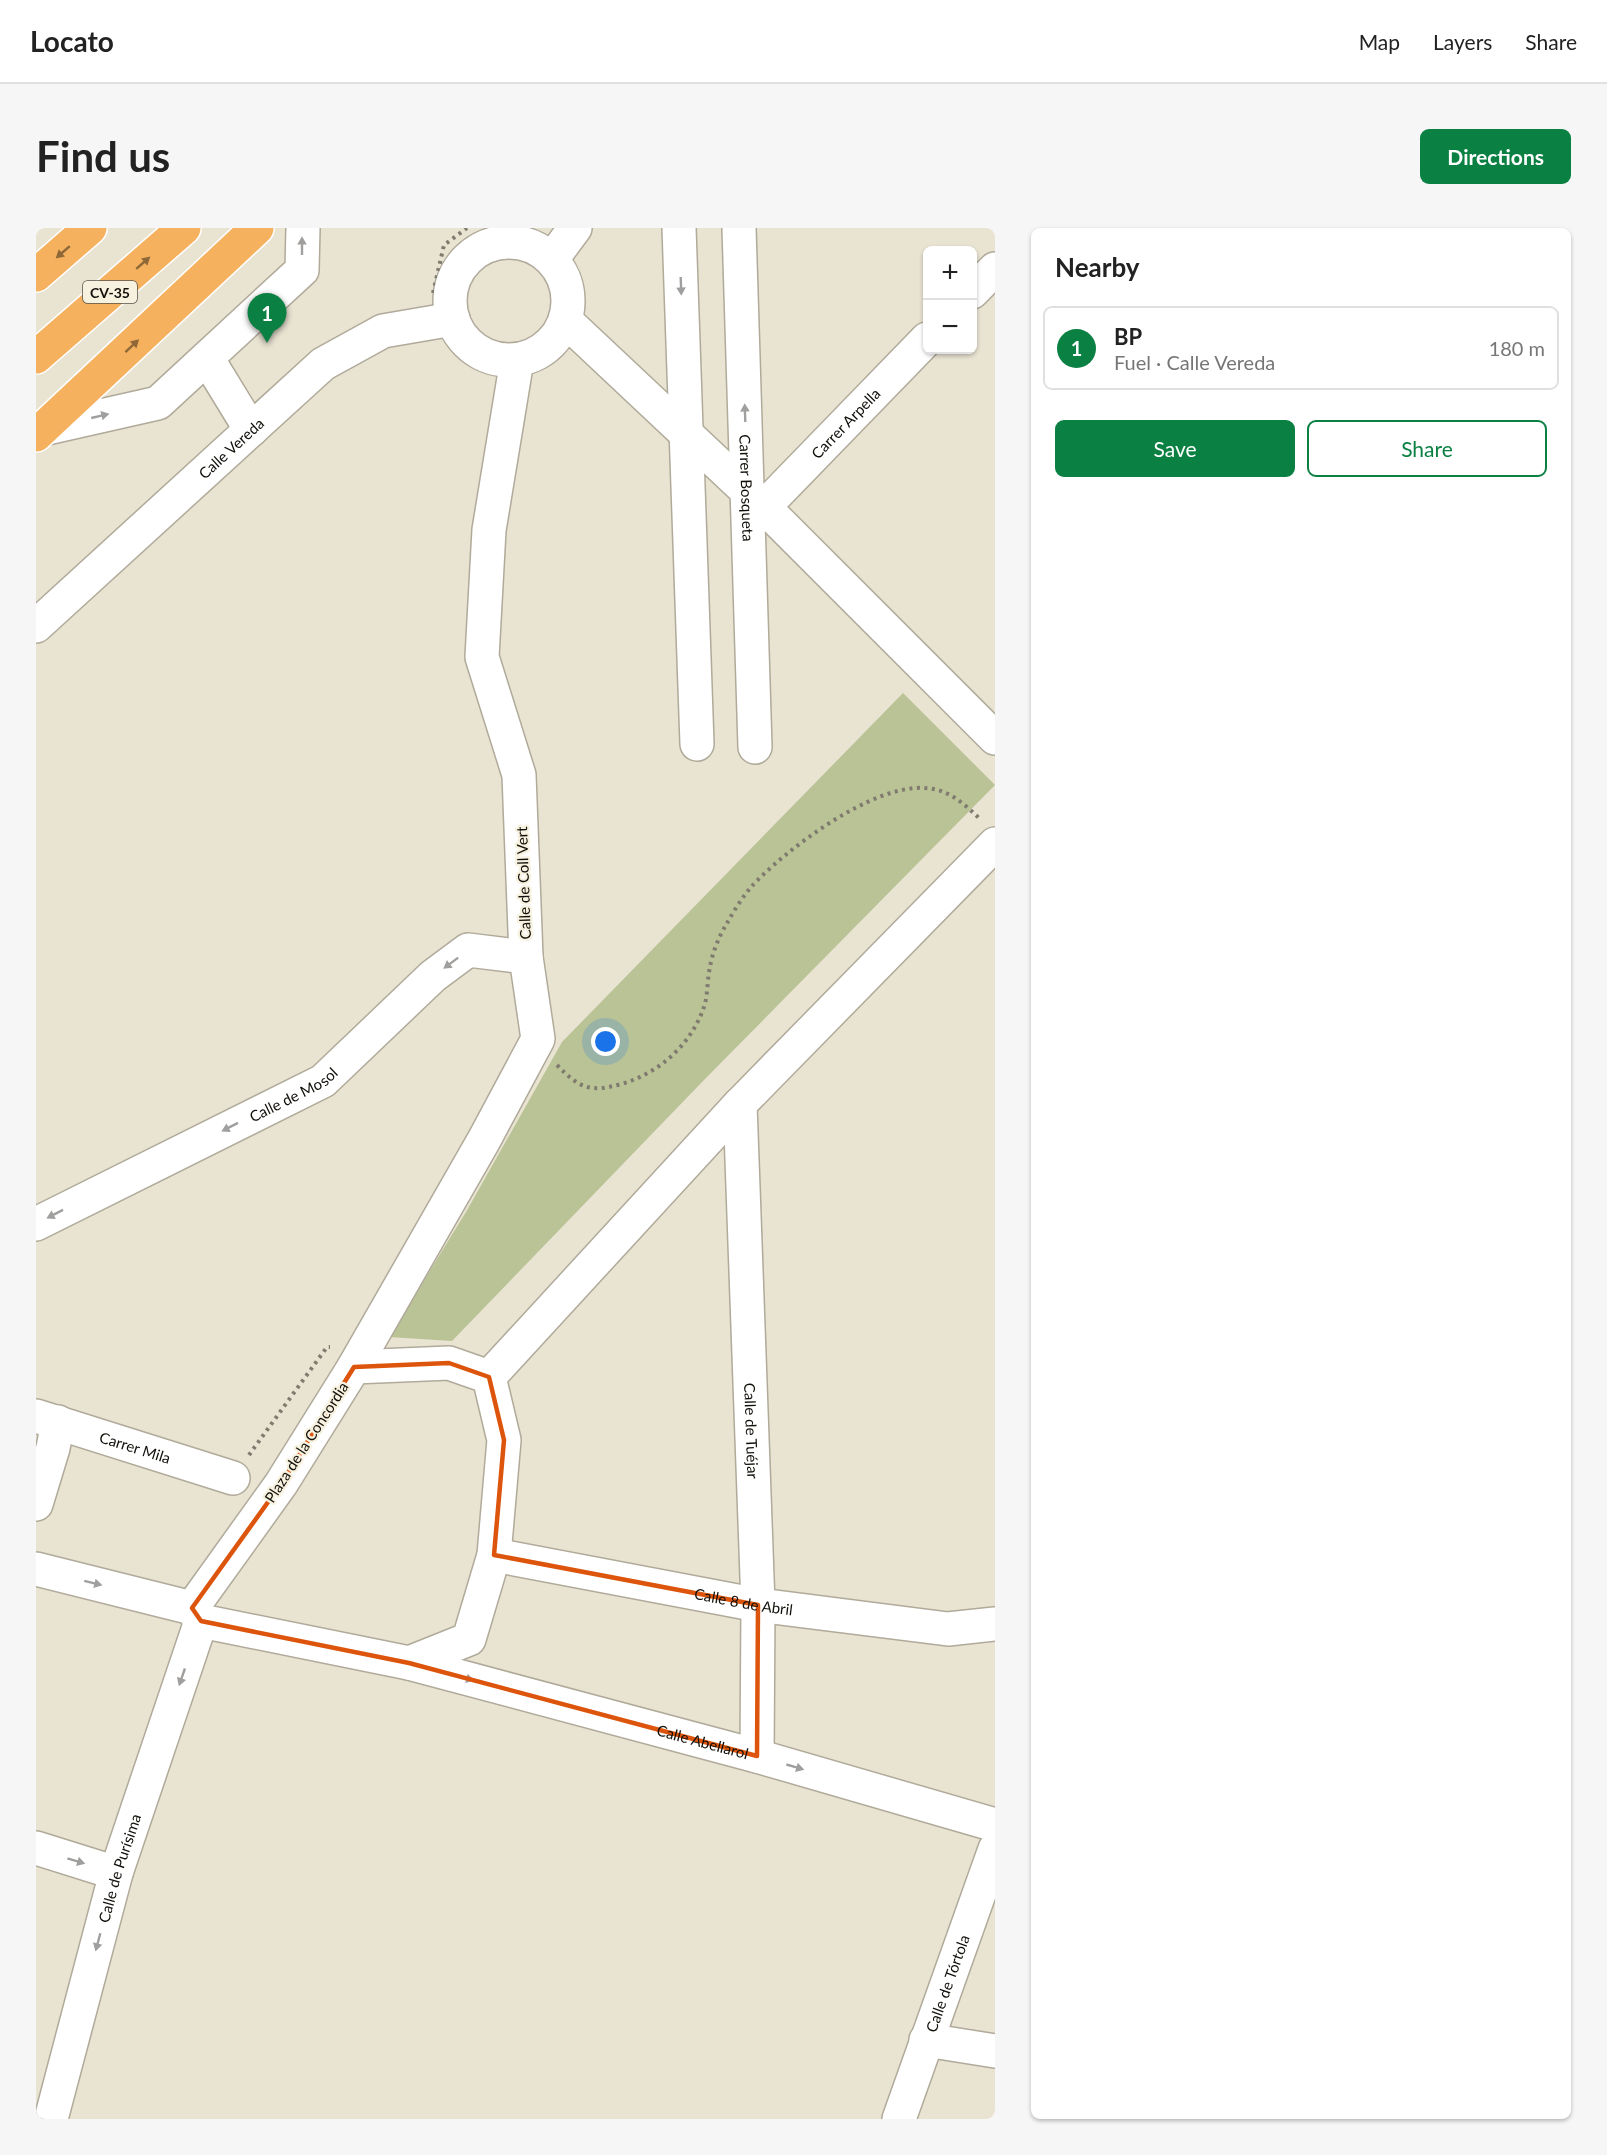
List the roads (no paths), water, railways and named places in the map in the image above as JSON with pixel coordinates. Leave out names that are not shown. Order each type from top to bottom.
[{"type":"highway","points":[[36,275],[90,228]]},
{"type":"highway","name":"CV-35","points":[[36,357],[184,228]]},
{"type":"highway","points":[[40,432],[257,228]]},
{"type":"street","points":[[40,432],[158,403],[302,270],[303,228]]},
{"type":"street","points":[[552,259],[575,228]]},
{"type":"street","points":[[679,228],[697,744]]},
{"type":"street","name":"Carrer Bosqueta","points":[[739,228],[756,500],[756,747]]},
{"type":"street","points":[[497,242],[516,242],[535,247],[552,259],[567,287],[568,304],[565,320],[558,335],[547,347],[517,360],[496,359],[477,351],[462,337],[453,319],[450,299],[454,280],[463,263],[478,250],[497,242]]},
{"type":"street","points":[[977,287],[995,269]]},
{"type":"street","name":"Calle Vereda","points":[[36,626],[323,364],[383,331],[453,319]]},
{"type":"street","points":[[565,320],[756,500],[995,738]]},
{"type":"street","name":"Carrer Arpella","points":[[756,500],[923,343]]},
{"type":"street","points":[[207,358],[251,430]]},
{"type":"street","name":"Calle de Coll Vert","points":[[359,1358],[484,1140],[538,1039],[526,957],[519,775],[482,657],[489,530],[517,360]]},
{"type":"street","points":[[36,1569],[196,1614],[409,1663],[469,1639],[494,1555],[504,1440],[489,1377],[988,831]]},
{"type":"street","name":"Calle de Mosol","points":[[36,1224],[323,1081],[433,976],[468,950],[526,957]]},
{"type":"street","name":"Calle de Tuéjar","points":[[740,1104],[758,1605],[757,1756]]},
{"type":"street","name":"Plaza de la Concordia","points":[[196,1614],[281,1484],[359,1358],[449,1364],[489,1377]]},
{"type":"street","points":[[36,1504],[49,1429]]},
{"type":"street","name":"Carrer Mila","points":[[49,1429],[233,1478]]},
{"type":"street","name":"Calle 8 de Abril","points":[[494,1555],[758,1605],[948,1629],[995,1624]]},
{"type":"street","name":"Calle de Purísima","points":[[51,2119],[116,1873],[196,1614]]},
{"type":"street","name":"Calle Abellarol","points":[[409,1663],[757,1756],[995,1825]]},
{"type":"street","points":[[36,1848],[116,1873]]},
{"type":"street","name":"Calle de Tórtola","points":[[899,2119],[995,1849]]},
{"type":"street","points":[[926,2040],[995,2050]]},
{"type":"place","name":"BP","points":[[267,343]]}]
